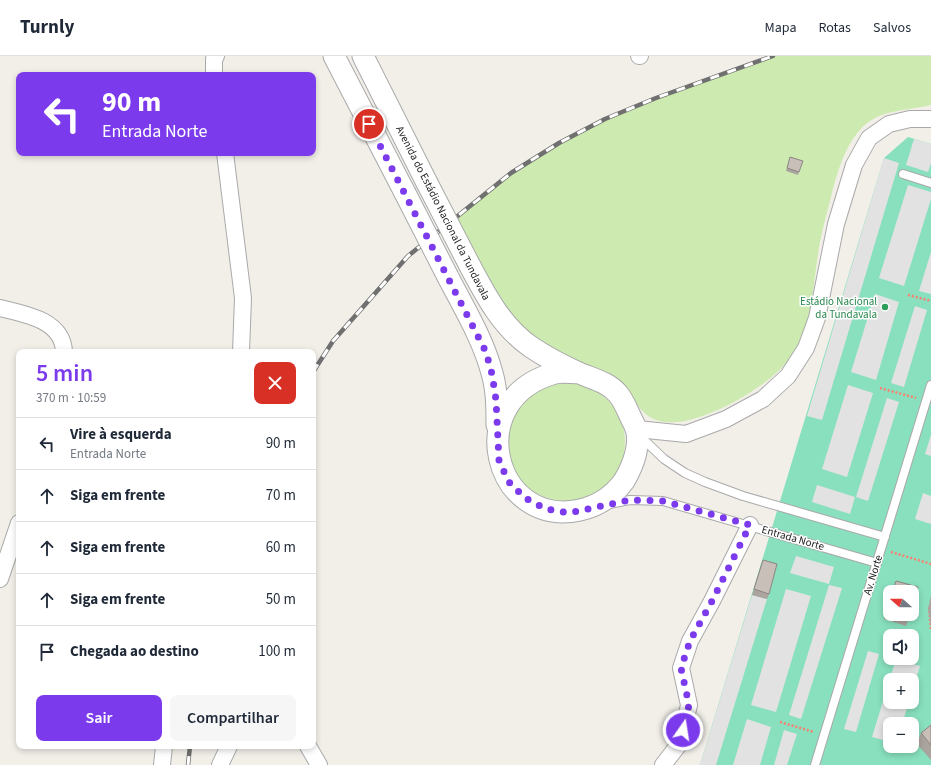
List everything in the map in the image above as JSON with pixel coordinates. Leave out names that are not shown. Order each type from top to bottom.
[{"type":"street","points":[[214,72],[214,59],[216,56]]},
{"type":"street","points":[[334,56],[486,352],[492,374],[496,400],[497,436],[499,460],[508,481],[525,498],[546,509],[569,513],[592,508],[616,492],[632,469],[637,432],[619,395],[601,380],[579,373],[556,372],[528,384],[507,406],[497,436]]},
{"type":"street","name":"Avenida do Estádio Nacional da Tundavala","points":[[363,56],[491,306],[530,346],[579,373]]},
{"type":"street","points":[[637,432],[686,434],[726,419],[763,400],[788,376],[806,348],[817,318],[836,224],[854,165],[869,138],[889,124],[910,118],[931,119]]},
{"type":"street","points":[[225,156],[243,298],[241,349]]},
{"type":"street","points":[[0,308],[45,321],[57,331],[63,349]]},
{"type":"street","points":[[663,765],[680,743],[689,705],[681,668],[690,641],[750,525]]},
{"type":"street","points":[[0,579],[16,532]]},
{"type":"street","points":[[162,765],[164,749]]},
{"type":"street","points":[[220,765],[228,749]]},
{"type":"street","points":[[310,749],[319,765]]},
{"type":"lane","points":[[903,174],[931,183]]},
{"type":"lane","name":"Av. Norte","points":[[815,765],[931,385]]},
{"type":"lane","points":[[637,432],[664,459],[685,473],[705,482],[743,496],[885,537]]},
{"type":"lane","name":"Entrada Norte","points":[[592,508],[630,500],[663,501],[877,563]]},
{"type":"path","points":[[908,295],[931,301]]},
{"type":"path","points":[[880,388],[926,401]]},
{"type":"path","points":[[881,548],[931,564]]},
{"type":"path","points":[[930,602],[928,610],[931,631]]},
{"type":"path","points":[[780,722],[824,735]]},
{"type":"green space","points":[[774,56],[931,56],[931,105],[884,114],[875,118],[860,130],[850,144],[836,177],[820,242],[812,300],[805,328],[800,341],[787,363],[760,386],[720,409],[697,418],[680,422],[664,422],[656,420],[649,417],[639,407],[626,389],[616,379],[601,370],[557,353],[538,341],[522,327],[508,311],[496,293],[456,216],[533,158],[560,142],[639,105]]},
{"type":"green space","name":"Estádio Nacional da Tundavala","points":[[908,137],[931,144],[931,765],[700,765],[884,158]]},
{"type":"green space","points":[[566,383],[589,387],[608,400],[621,419],[625,442],[621,465],[608,484],[589,497],[566,501],[543,497],[524,484],[511,465],[507,442],[511,419],[524,400],[543,387]]},
{"type":"shaded area","points":[[914,139],[931,144],[931,163],[928,172],[906,165]]},
{"type":"shaded area","points":[[884,158],[899,163],[822,420],[807,416]]},
{"type":"shaded area","points":[[908,185],[931,192],[931,199],[904,286],[879,278]]},
{"type":"shaded area","points":[[931,252],[931,294],[919,291]]},
{"type":"shaded area","points":[[875,294],[899,302],[876,380],[851,372]]},
{"type":"shaded area","points":[[915,306],[927,310],[904,387],[891,383]]},
{"type":"shaded area","points":[[848,385],[873,393],[847,477],[822,469]]},
{"type":"shaded area","points":[[887,398],[899,402],[868,501],[856,497]]},
{"type":"shaded area","points":[[931,435],[931,456],[925,454]]},
{"type":"shaded area","points":[[817,485],[855,497],[850,514],[812,502]]},
{"type":"shaded area","points":[[923,493],[931,496],[931,524],[915,519]]},
{"type":"shaded area","points":[[796,556],[834,567],[829,584],[790,573]]},
{"type":"shaded area","points":[[829,585],[842,588],[801,719],[789,715]]},
{"type":"shaded area","points":[[786,589],[811,596],[776,712],[751,705]]},
{"type":"shaded area","points":[[752,595],[767,599],[716,765],[700,765]]},
{"type":"shaded area","points":[[868,651],[879,654],[856,732],[844,729]]},
{"type":"shaded area","points":[[894,665],[920,666],[918,673],[892,673]]},
{"type":"shaded area","points":[[883,701],[883,709],[907,709],[904,717],[883,717],[883,740],[872,737]]},
{"type":"shaded area","points":[[747,719],[771,727],[760,765],[733,765]]},
{"type":"shaded area","points":[[784,730],[797,734],[787,765],[774,765]]},
{"type":"building","points":[[790,157],[803,161],[799,172],[787,168]]},
{"type":"building","points":[[763,560],[777,564],[769,594],[754,589]]},
{"type":"building","points":[[896,581],[911,585],[895,585]]},
{"type":"building","points":[[931,725],[931,745],[921,733]]},
{"type":"railway","points":[[316,367],[333,341],[408,256],[511,173],[559,143],[605,119],[656,98],[773,56]]},
{"type":"railway","points":[[188,765],[190,749]]},
{"type":"place","name":"Estádio Nacional da Tundavala","points":[[885,307]]},
{"type":"route","points":[[369,124],[486,352],[492,374],[496,400],[499,460],[508,481],[525,498],[546,509],[569,513],[630,500],[663,501],[750,525],[690,641],[681,668],[689,705],[683,730]]}]
